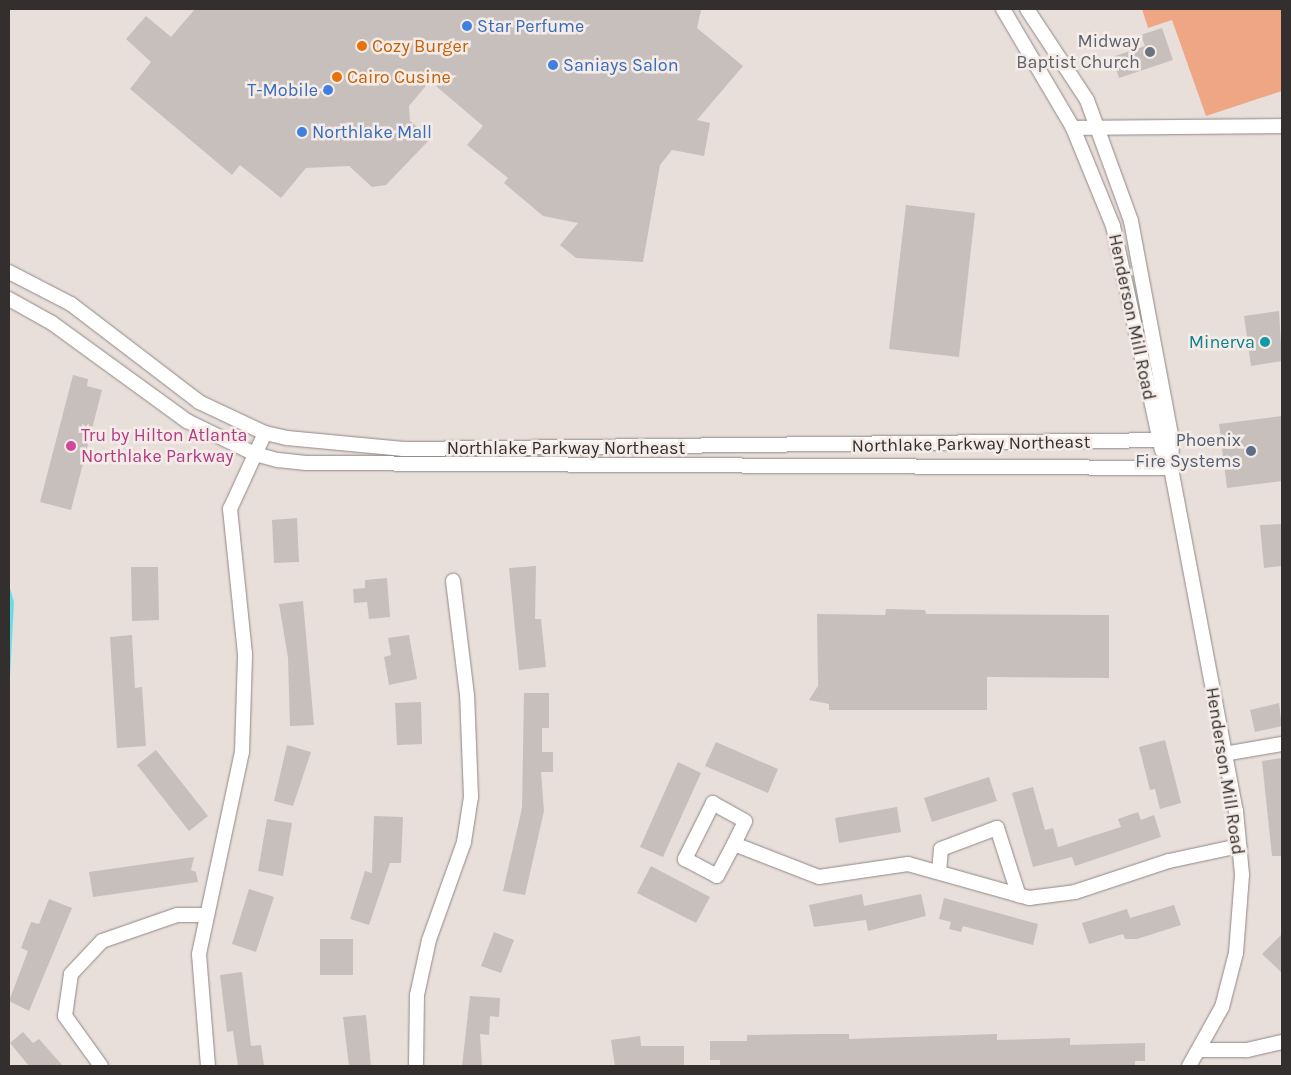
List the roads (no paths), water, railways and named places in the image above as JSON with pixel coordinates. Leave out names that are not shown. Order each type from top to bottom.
[{"type":"street","name":"Henderson Mill Road","points":[[1003,9],[1073,128],[1110,217],[1124,268],[1171,468],[1224,754],[1242,875],[1236,953],[1222,1007],[1201,1050],[1189,1066]]},
{"type":"street","name":"Henderson Mill Road","points":[[1027,9],[1079,87],[1100,129],[1121,184],[1145,281],[1165,441]]},
{"type":"street","points":[[1073,128],[1282,126]]},
{"type":"street","name":"Northlake Parkway Northeast","points":[[9,272],[71,304],[199,402],[265,434],[341,446],[403,449],[1165,441]]},
{"type":"street","name":"Northlake Parkway Northeast","points":[[9,299],[52,323],[157,402],[255,454],[306,464],[1171,468]]},
{"type":"street","points":[[208,1066],[199,954],[204,915],[242,752],[245,654],[230,509],[265,434]]},
{"type":"street","points":[[416,1066],[417,994],[429,940],[464,842],[471,797],[467,696],[453,581]]},
{"type":"street","points":[[1224,754],[1282,744]]},
{"type":"street","points":[[713,802],[745,821],[734,844],[717,876],[685,859],[713,802]]},
{"type":"street","points":[[939,872],[941,849],[997,828],[1019,896]]},
{"type":"street","points":[[734,844],[819,877],[908,864],[1019,896],[1052,898],[1169,861],[1239,846]]},
{"type":"street","points":[[101,1066],[65,1016],[71,974],[102,941],[177,915],[204,915]]},
{"type":"street","points":[[1201,1050],[1247,1050],[1282,1042]]},
{"type":"water","points":[[9,585],[14,602],[9,696]]},
{"type":"place","name":"Star Perfume","points":[[467,26]]},
{"type":"place","name":"Cozy Burger","points":[[362,46]]},
{"type":"place","name":"Midway Baptist Church","points":[[1150,52]]},
{"type":"place","name":"Saniays Salon","points":[[553,65]]},
{"type":"place","name":"Cairo Cusine","points":[[337,77]]},
{"type":"place","name":"T-Mobile","points":[[328,90]]},
{"type":"place","name":"Northlake Mall","points":[[302,132]]},
{"type":"place","name":"Minerva","points":[[1265,342]]},
{"type":"place","name":"Tru by Hilton Atlanta Northlake Parkway","points":[[71,446]]},
{"type":"place","name":"Phoenix Fire Systems","points":[[1251,451]]}]
